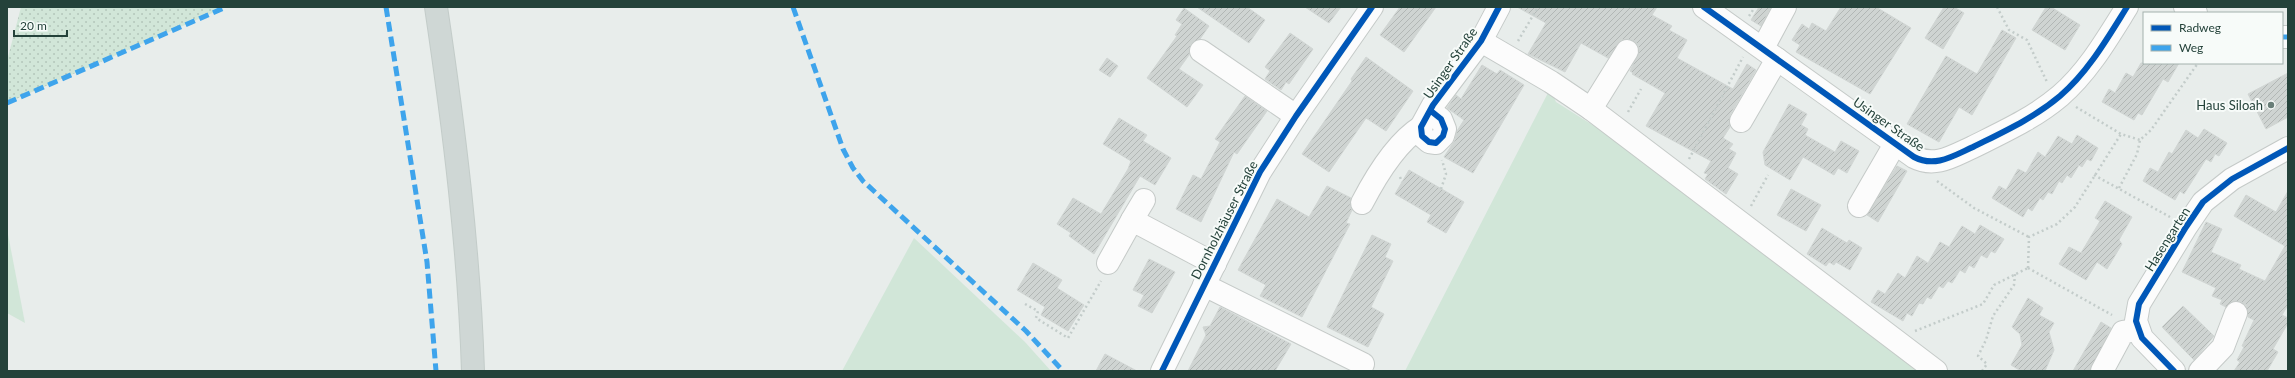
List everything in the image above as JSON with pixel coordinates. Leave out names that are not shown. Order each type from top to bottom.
[{"type":"main road","points":[[436,7],[460,191],[470,297],[472,371]]},
{"type":"street","name":"Dornholzhäuser Straße","points":[[1162,371],[1260,172],[1296,116],[1372,7]]},
{"type":"street","name":"Usinger Straße","points":[[1362,203],[1369,189],[1409,135],[1426,119],[1481,41],[1499,7]]},
{"type":"street","name":"Usinger Straße","points":[[1704,7],[1914,157],[1929,162],[1943,160],[2013,128],[2060,97],[2080,76],[2100,50],[2127,7]]},
{"type":"street","points":[[1742,121],[1764,49],[1785,7]]},
{"type":"street","points":[[2185,7],[2194,12]]},
{"type":"street","points":[[1481,41],[1551,82],[1591,109],[1936,371]]},
{"type":"street","points":[[1201,51],[1296,116]]},
{"type":"street","points":[[1591,109],[1627,51]]},
{"type":"street","name":"Usinger Straße","points":[[1426,119],[1441,119],[1445,129],[1443,136],[1436,143]]},
{"type":"street","points":[[1859,206],[1896,144]]},
{"type":"street","name":"Hasengarten","points":[[2138,330],[2136,320],[2139,304],[2186,226],[2204,202],[2220,188],[2288,148]]},
{"type":"street","points":[[1108,262],[1144,200]]},
{"type":"street","points":[[1132,220],[1215,264]]},
{"type":"street","points":[[1204,284],[1363,364]]},
{"type":"street","points":[[2200,371],[2223,347],[2236,313]]},
{"type":"street","points":[[2102,371],[2123,332],[2138,330],[2145,342],[2174,371]]},
{"type":"path","points":[[1509,58],[1538,7]]},
{"type":"path","points":[[1679,177],[1764,49]]},
{"type":"path","points":[[2119,188],[2138,154],[2140,140],[2151,130],[2197,64]]},
{"type":"path","points":[[1618,130],[1641,89]]},
{"type":"path","points":[[2029,237],[2057,224],[2075,207],[2121,134]]},
{"type":"path","points":[[1436,143],[1446,174],[1441,189]]},
{"type":"path","points":[[1929,162],[1937,182],[1974,208],[2029,237]]},
{"type":"path","points":[[1741,223],[1768,175]]},
{"type":"path","points":[[2094,175],[2186,226]]},
{"type":"path","points":[[2028,268],[2029,237]]},
{"type":"path","points":[[1025,304],[1038,311],[1036,318],[1068,338],[1108,270],[1108,262]]},
{"type":"path","points":[[2028,268],[2138,330]]},
{"type":"path","points":[[1902,344],[1911,332],[1983,304],[1994,285],[2028,268]]},
{"type":"path","points":[[1982,371],[1987,364],[1978,356],[1986,340],[1993,316],[2014,285],[2015,274]]},
{"type":"green space","points":[[21,7],[226,7],[7,103],[7,61]]},
{"type":"green space","points":[[1550,89],[1556,102],[1610,136],[1737,234],[1924,371],[1405,371]]},
{"type":"green space","points":[[7,229],[25,323],[7,313]]},
{"type":"green space","points":[[914,238],[1025,342],[1051,371],[842,371]]},
{"type":"building","points":[[1197,7],[1247,7],[1265,20],[1249,43]]},
{"type":"building","points":[[1305,7],[1341,7],[1329,23]]},
{"type":"building","points":[[1400,7],[1436,7],[1404,52],[1380,35]]},
{"type":"building","points":[[1517,7],[1657,7],[1652,15],[1672,26],[1669,30],[1687,40],[1677,58],[1733,89],[1747,64],[1756,70],[1730,115],[1730,127],[1723,138],[1733,144],[1729,149],[1736,153],[1728,168],[1738,174],[1726,194],[1705,179],[1708,174],[1704,173],[1711,161],[1646,126],[1665,93],[1632,74],[1633,73],[1630,71],[1639,52],[1638,45],[1634,41],[1628,39],[1621,40],[1608,58],[1581,43],[1565,72],[1528,54],[1546,23]]},
{"type":"building","points":[[1759,7],[1771,7],[1761,26],[1751,20]]},
{"type":"building","points":[[1841,7],[1876,7],[1911,28],[1870,94],[1796,52],[1800,45],[1792,40],[1802,24],[1809,29],[1812,23],[1826,31]]},
{"type":"building","points":[[1944,7],[1954,7],[1964,13],[1943,49],[1925,38]]},
{"type":"building","points":[[2046,7],[2051,7],[2080,25],[2065,50],[2032,30]]},
{"type":"building","points":[[1184,8],[1209,26],[1200,39],[1191,44],[1189,55],[1179,69],[1203,85],[1187,107],[1147,78],[1177,36],[1175,35],[1182,24],[1176,20]]},
{"type":"building","points":[[2002,30],[2016,38],[1972,115],[1959,107],[1939,142],[1907,124],[1946,56],[1977,74]]},
{"type":"building","points":[[1290,33],[1313,49],[1289,84],[1286,82],[1281,90],[1265,79],[1270,71],[1265,67]]},
{"type":"building","points":[[1366,57],[1413,91],[1386,131],[1366,118],[1329,172],[1302,154],[1352,81],[1351,79]]},
{"type":"building","points":[[1107,58],[1118,66],[1110,77],[1099,70]]},
{"type":"building","points":[[2141,63],[2178,64],[2168,82],[2163,79],[2142,115],[2138,113],[2134,120],[2102,102],[2109,89],[2115,93],[2126,73],[2133,77]]},
{"type":"building","points":[[1482,65],[1497,74],[1500,70],[1524,85],[1473,173],[1444,157],[1455,140],[1457,131],[1464,120],[1447,108],[1456,95],[1461,99]]},
{"type":"building","name":"Haus Siloah","points":[[2288,73],[2288,117],[2266,129],[2248,94]]},
{"type":"building","points":[[1245,96],[1267,111],[1237,154],[1234,152],[1201,222],[1176,209],[1193,175],[1201,179],[1220,142],[1215,139]]},
{"type":"building","points":[[1789,104],[1807,114],[1801,125],[1808,129],[1805,135],[1835,152],[1841,141],[1859,151],[1847,173],[1838,168],[1834,175],[1803,157],[1790,180],[1765,165],[1763,152]]},
{"type":"building","points":[[1119,118],[1147,135],[1143,141],[1171,158],[1155,185],[1140,176],[1094,254],[1069,236],[1071,233],[1057,224],[1073,198],[1101,214],[1128,169],[1131,161],[1103,144]]},
{"type":"building","points":[[2204,129],[2227,143],[2219,156],[2215,154],[2211,162],[2206,159],[2184,194],[2180,191],[2175,200],[2143,181],[2150,168],[2158,172],[2169,152],[2172,154],[2186,130],[2198,138]]},
{"type":"building","points":[[2077,135],[2098,148],[2091,161],[2087,159],[2082,167],[2079,165],[2071,178],[2067,175],[2062,183],[2059,181],[2052,194],[2048,192],[2043,200],[2040,198],[2032,211],[2028,208],[2023,217],[1992,198],[1999,186],[2006,190],[2018,169],[2026,173],[2038,152],[2045,157],[2058,136],[2072,144]]},
{"type":"building","points":[[1897,166],[1907,171],[1878,222],[1867,215]]},
{"type":"building","points":[[1409,170],[1464,202],[1446,233],[1427,222],[1431,215],[1395,194]]},
{"type":"building","points":[[1327,186],[1351,198],[1350,204],[1352,210],[1346,223],[1350,224],[1302,317],[1260,296],[1266,285],[1238,270],[1277,199],[1309,217]]},
{"type":"building","points":[[1791,189],[1821,205],[1806,231],[1777,215]]},
{"type":"building","points":[[2288,191],[2288,305],[2282,315],[2288,318],[2288,323],[2273,349],[2278,352],[2267,371],[2234,371],[2240,362],[2237,360],[2244,347],[2242,346],[2254,320],[2248,317],[2246,305],[2241,302],[2234,301],[2226,307],[2220,304],[2222,300],[2212,296],[2216,288],[2182,272],[2206,222],[2222,229],[2211,252],[2241,265],[2239,269],[2265,281],[2285,246],[2234,216],[2246,195],[2276,212]]},
{"type":"building","points":[[2105,201],[2132,217],[2119,240],[2122,244],[2107,269],[2097,262],[2086,280],[2059,264],[2069,247],[2081,253],[2100,221],[2095,218]]},
{"type":"building","points":[[1980,225],[2004,239],[1995,253],[1991,251],[1987,258],[1981,255],[1974,268],[1969,265],[1965,273],[1960,270],[1952,283],[1948,281],[1943,288],[1939,286],[1931,299],[1927,297],[1923,304],[1919,303],[1912,316],[1907,313],[1903,321],[1871,302],[1878,290],[1885,294],[1898,273],[1905,278],[1917,256],[1928,263],[1940,242],[1949,247],[1962,226],[1975,234]]},
{"type":"building","points":[[1822,228],[1847,243],[1849,240],[1862,248],[1850,270],[1836,262],[1834,265],[1829,262],[1826,266],[1807,254]]},
{"type":"building","points":[[1372,235],[1391,244],[1385,257],[1393,261],[1371,307],[1384,314],[1368,347],[1327,327]]},
{"type":"building","points":[[1149,259],[1175,272],[1152,313],[1138,306],[1144,295],[1133,290]]},
{"type":"building","points":[[1033,263],[1062,280],[1057,288],[1084,305],[1068,331],[1041,315],[1045,307],[1017,290]]},
{"type":"building","points":[[2028,298],[2043,308],[2039,315],[2054,323],[2049,332],[2054,350],[2045,371],[2021,371],[2011,365],[2022,345],[2020,334],[2012,327]]},
{"type":"building","points":[[2183,306],[2214,336],[2194,360],[2162,327]]},
{"type":"building","points":[[1220,307],[1291,344],[1275,371],[1188,371],[1206,335],[1203,327],[1210,326]]},
{"type":"building","points":[[2101,322],[2111,328],[2090,371],[2073,371]]},
{"type":"building","points":[[1105,354],[1137,371],[1096,371]]},
{"type":"marked path","points":[[7,103],[226,7]]},
{"type":"marked path","points":[[386,7],[427,262],[436,371]]},
{"type":"marked path","points":[[793,7],[843,149],[853,168],[863,181],[1026,331],[1063,371]]},
{"type":"marked path","points":[[2283,37],[2288,37]]},
{"type":"cycle path","points":[[1162,371],[1260,172],[1296,116],[1372,7]]},
{"type":"cycle path","points":[[1431,111],[1441,119],[1445,129],[1443,136],[1436,143],[1429,142],[1422,136],[1421,127],[1433,105],[1481,41],[1499,7]]},
{"type":"cycle path","points":[[1704,7],[1914,157],[1929,161],[1944,160],[1973,147],[2018,124],[2050,104],[2070,87],[2088,66],[2127,7]]},
{"type":"cycle path","points":[[2174,371],[2142,338],[2136,321],[2139,304],[2203,202],[2232,179],[2288,148]]},
{"type":"place","name":"Haus Siloah","points":[[2271,105]]}]
